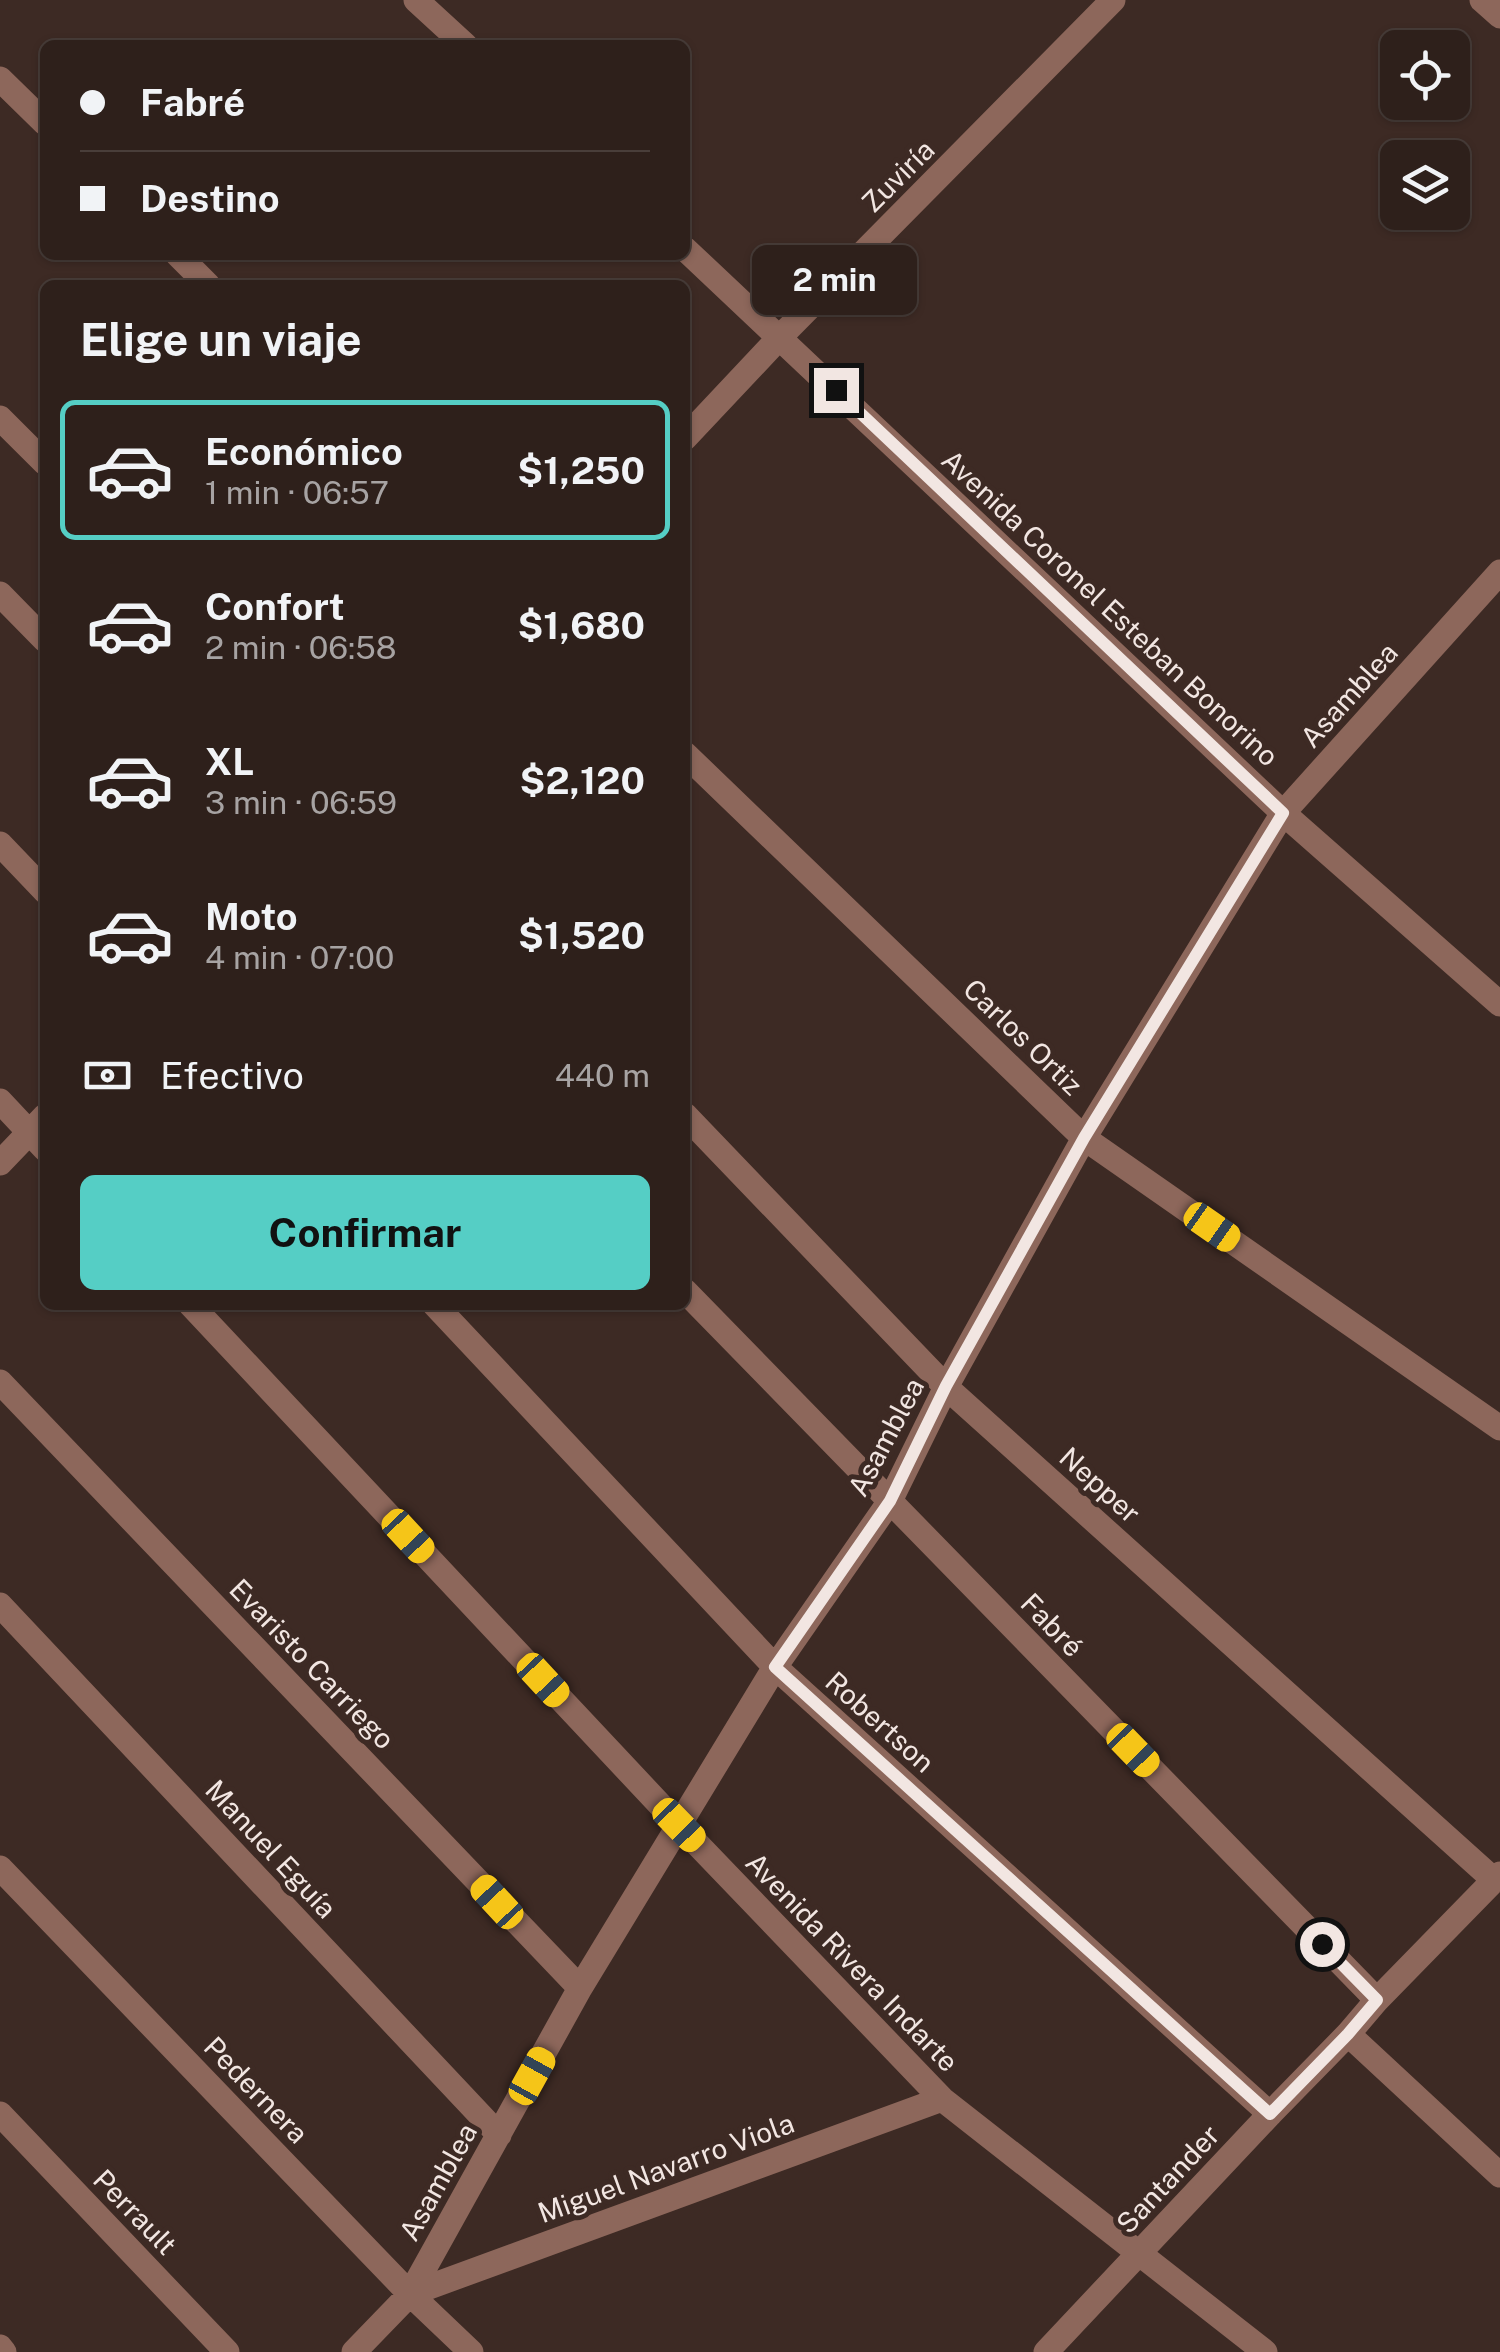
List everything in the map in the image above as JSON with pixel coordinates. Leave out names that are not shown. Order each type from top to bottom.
[{"type":"street","points":[[416,0],[460,40]]},
{"type":"street","name":"Zuviría","points":[[690,433],[1113,0]]},
{"type":"street","points":[[1482,0],[1500,16]]},
{"type":"street","points":[[0,79],[40,119]]},
{"type":"street","name":"Avenida Coronel Esteban Bonorino","points":[[690,254],[1283,813],[1500,1004]]},
{"type":"street","points":[[183,260],[203,280]]},
{"type":"street","points":[[0,418],[40,458]]},
{"type":"street","name":"Asamblea","points":[[354,2352],[410,2294],[580,1988],[775,1667],[890,1501],[946,1386],[1084,1138],[1283,813],[1500,572]]},
{"type":"street","points":[[0,594],[40,635]]},
{"type":"street","name":"Carlos Ortiz","points":[[690,759],[1084,1138],[1500,1428]]},
{"type":"street","points":[[0,844],[40,886]]},
{"type":"street","points":[[0,1101],[40,1132],[0,1163]]},
{"type":"street","name":"Nepper","points":[[690,1120],[946,1386],[1497,1878]]},
{"type":"street","name":"Fabré","points":[[690,1296],[1377,2000]]},
{"type":"street","name":"Avenida Rivera Indarte","points":[[196,1310],[942,2099],[1265,2352]]},
{"type":"street","name":"Robertson","points":[[439,1310],[775,1667],[1270,2114]]},
{"type":"street","name":"Evaristo Carriego","points":[[0,1382],[580,1988]]},
{"type":"street","name":"Manuel Eguía","points":[[0,1605],[499,2135]]},
{"type":"street","name":"Pedernera","points":[[0,1868],[470,2352]]},
{"type":"street","name":"Santander","points":[[1046,2352],[1497,1878]]},
{"type":"street","points":[[1348,2034],[1500,2176]]},
{"type":"street","name":"Miguel Navarro Viola","points":[[410,2294],[942,2099]]},
{"type":"street","name":"Perrault","points":[[0,2114],[227,2352]]},
{"type":"route","points":[[836,390],[1283,813],[1084,1138],[946,1386],[890,1501],[775,1667],[1270,2114],[1377,2000],[1322,1944]]}]
